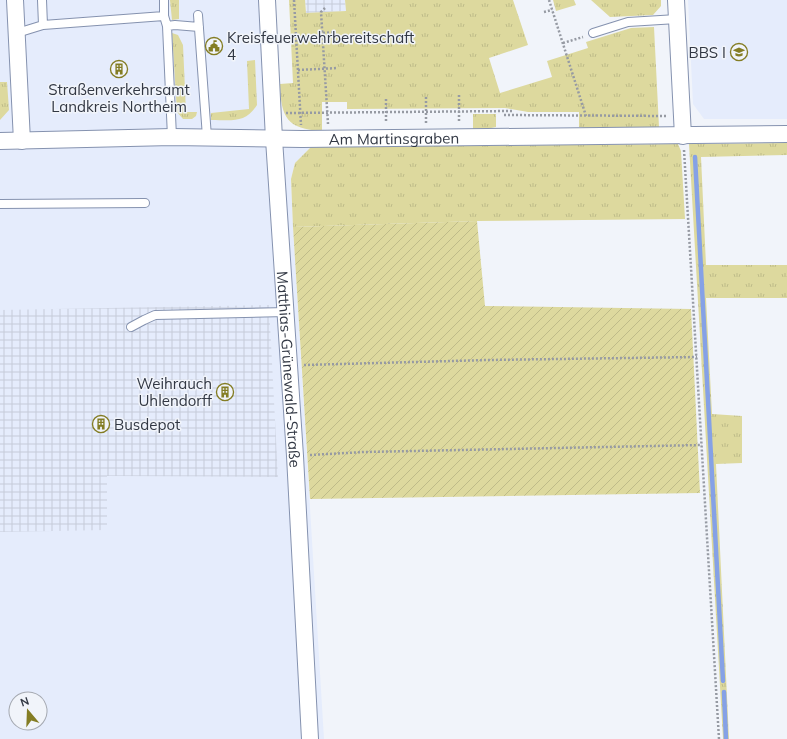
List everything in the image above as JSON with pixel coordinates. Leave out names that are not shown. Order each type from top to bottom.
[{"type":"street","points":[[15,0],[22,141]]},
{"type":"street","name":"Matthias-Grünewald-Straße","points":[[267,0],[272,113],[290,366],[310,739]]},
{"type":"street","points":[[676,0],[683,136]]},
{"type":"street","name":"Am Martinsgraben","points":[[0,141],[172,137],[302,139],[787,134]]},
{"type":"lane","points":[[42,0],[43,25]]},
{"type":"lane","points":[[164,0],[164,16],[167,26],[172,137]]},
{"type":"lane","points":[[198,15],[207,137]]},
{"type":"lane","points":[[17,33],[43,25],[164,16]]},
{"type":"lane","points":[[593,33],[628,22],[677,19]]},
{"type":"lane","points":[[167,26],[175,25],[199,27]]},
{"type":"lane","points":[[0,204],[145,203]]},
{"type":"lane","points":[[131,327],[155,315],[286,312]]},
{"type":"path","points":[[294,0],[302,139]]},
{"type":"path","points":[[549,0],[586,116]]},
{"type":"path","points":[[325,8],[321,12],[328,138]]},
{"type":"path","points":[[544,12],[552,10]]},
{"type":"path","points":[[323,32],[336,32]]},
{"type":"path","points":[[563,43],[593,33]]},
{"type":"path","points":[[298,70],[338,68]]},
{"type":"path","points":[[459,95],[459,137]]},
{"type":"path","points":[[426,97],[426,138]]},
{"type":"path","points":[[386,99],[386,138]]},
{"type":"path","points":[[272,113],[512,111]]},
{"type":"path","points":[[504,115],[682,117]]},
{"type":"path","points":[[683,136],[719,739]]},
{"type":"path","points":[[290,366],[488,360],[697,357]]},
{"type":"path","points":[[295,456],[364,452],[702,445]]},
{"type":"shaded area","points":[[0,0],[263,0],[271,145],[311,144],[311,147],[295,163],[291,179],[324,739],[0,739]]},
{"type":"shaded area","points":[[305,0],[345,0],[346,11],[306,13]]},
{"type":"shaded area","name":"BBS I","points":[[688,0],[787,0],[787,119],[704,119],[693,104]]},
{"type":"shaded area","points":[[269,305],[278,477],[107,476],[107,530],[0,532],[0,310]]},
{"type":"green space","points":[[170,0],[179,0],[179,19],[172,20]]},
{"type":"green space","points":[[289,0],[305,0],[306,13],[346,11],[345,0],[513,0],[528,45],[489,58],[500,93],[552,77],[547,61],[588,48],[586,42],[631,28],[654,27],[659,127],[591,129],[579,127],[579,112],[528,112],[505,108],[347,109],[347,102],[322,102],[322,131],[301,128],[288,120],[284,113],[281,96],[280,84],[293,83]]},
{"type":"green space","points":[[553,0],[574,0],[576,5],[556,11]]},
{"type":"green space","points":[[591,0],[661,0],[661,6],[653,15],[610,17]]},
{"type":"green space","points":[[172,33],[178,35],[183,45],[186,112],[197,112],[196,116],[192,119],[183,119],[177,112]]},
{"type":"green space","points":[[255,60],[257,105],[248,115],[237,120],[211,120],[211,113],[249,109],[247,61]]},
{"type":"green space","points":[[0,82],[7,82],[9,110],[0,120]]},
{"type":"green space","points":[[473,114],[496,114],[496,127],[473,129]]},
{"type":"green space","points":[[787,143],[787,155],[701,157],[706,265],[787,265],[787,298],[706,298],[712,414],[742,416],[742,463],[716,464],[729,739],[723,739],[689,144]]},
{"type":"green space","points":[[678,144],[681,151],[685,219],[477,221],[293,227],[291,179],[295,163],[311,147]]},
{"type":"green space","points":[[477,221],[485,306],[691,309],[700,493],[310,499],[293,227]]},
{"type":"waterway","points":[[695,157],[723,681]]},
{"type":"waterway","points":[[724,692],[726,739]]},
{"type":"place","name":"Kreisfeuerwehrbereitschaft 4","points":[[214,46]]},
{"type":"place","name":"BBS I","points":[[739,52]]},
{"type":"place","name":"Straßenverkehrsamt Landkreis Northeim","points":[[119,69]]},
{"type":"place","name":"Weihrauch Uhlendorff","points":[[225,392]]},
{"type":"place","name":"Busdepot","points":[[101,424]]}]
